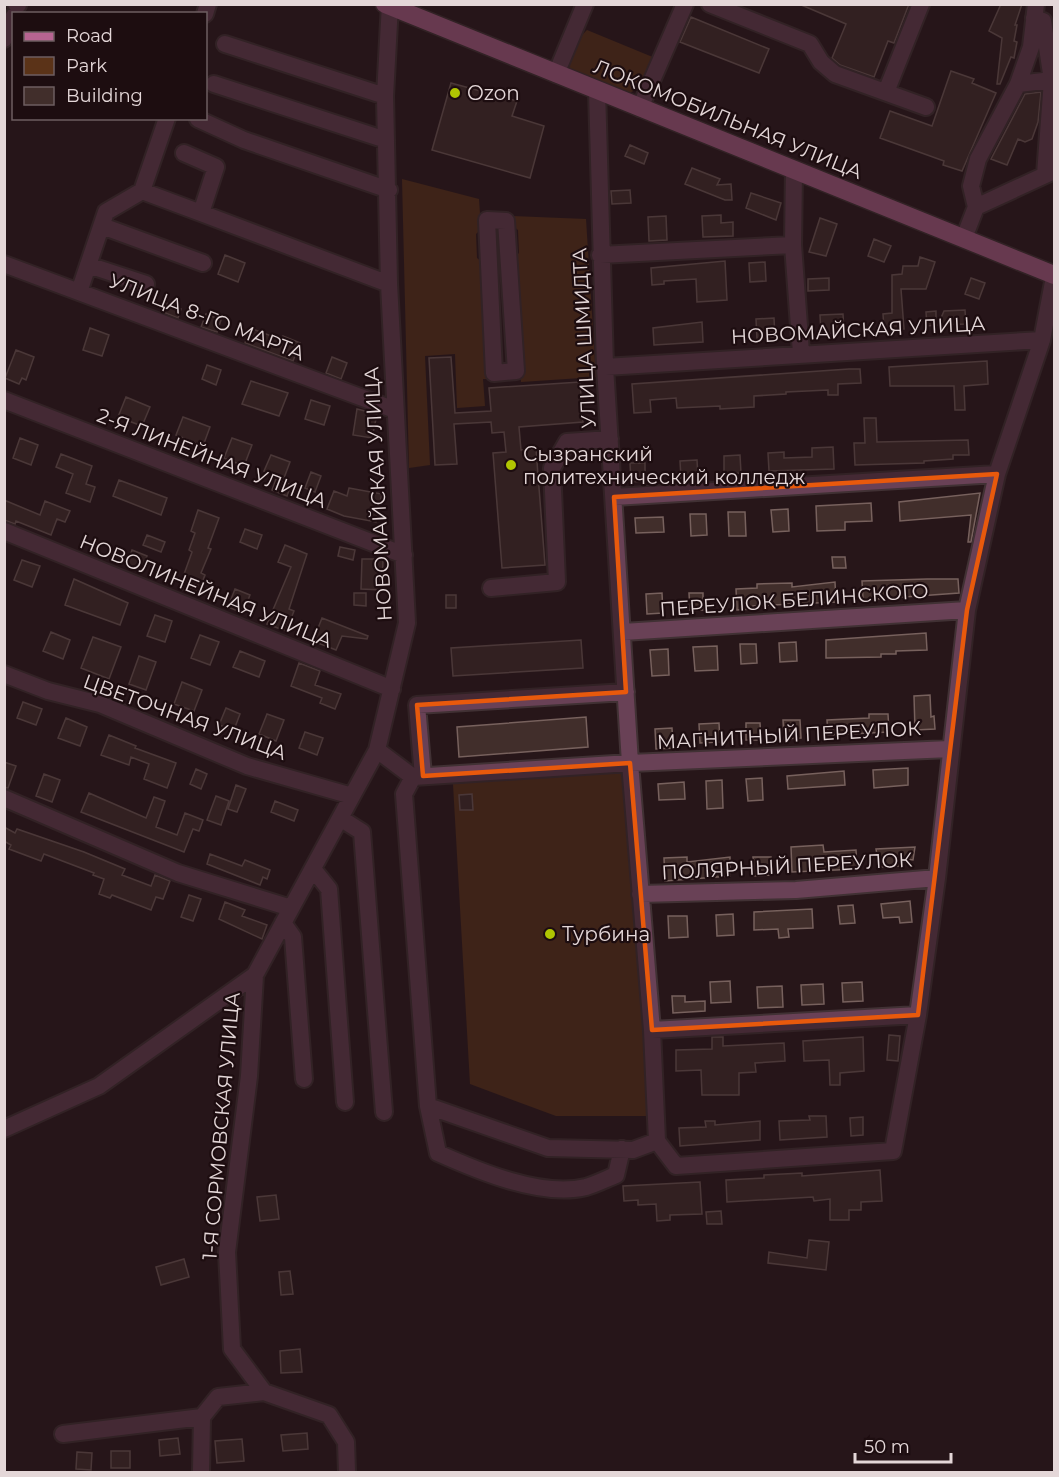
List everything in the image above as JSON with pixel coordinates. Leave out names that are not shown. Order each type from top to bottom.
[{"type":"main road","name":"ЛОКОМОБИЛЬНАЯ УЛИЦА","points":[[388,5],[1054,276]]},
{"type":"street","points":[[556,74],[585,4]]},
{"type":"street","points":[[640,108],[685,4]]},
{"type":"street","points":[[710,4],[810,44],[821,62],[835,74],[926,107]]},
{"type":"street","points":[[886,92],[921,4]]},
{"type":"street","name":"НОВОМАЙСКАЯ УЛИЦА","points":[[4,1129],[99,1086],[255,975],[377,750],[407,623],[389,284],[385,96],[388,5]]},
{"type":"street","points":[[976,207],[1050,173],[1052,80],[1043,21],[1035,11]]},
{"type":"street","points":[[964,238],[976,207],[971,186],[978,159],[1017,84],[1031,47],[1035,11]]},
{"type":"street","points":[[4,39],[12,20]]},
{"type":"street","points":[[225,44],[385,96]]},
{"type":"street","points":[[1017,84],[1052,80]]},
{"type":"street","points":[[214,84],[386,140]]},
{"type":"street","name":"УЛИЦА ШМИДТА","points":[[597,90],[605,367],[630,763],[652,1030],[657,1141]]},
{"type":"street","points":[[79,292],[106,212],[141,191],[166,120]]},
{"type":"street","points":[[202,120],[244,140],[388,190]]},
{"type":"street","points":[[184,153],[216,167],[201,213]]},
{"type":"street","points":[[794,170],[793,244],[801,353]]},
{"type":"street","points":[[141,191],[389,284]]},
{"type":"street","points":[[487,220],[506,221],[516,371],[494,373],[488,261],[487,220]]},
{"type":"street","points":[[102,226],[203,263]]},
{"type":"street","points":[[600,255],[793,244]]},
{"type":"street","points":[[488,261],[508,260]]},
{"type":"street","name":"УЛИЦА 8-ГО МАРТА","points":[[4,264],[395,410]]},
{"type":"street","points":[[88,265],[146,284]]},
{"type":"street","points":[[428,1106],[548,1148],[633,1150],[657,1141],[676,1166],[893,1150],[918,1015],[937,879],[967,610],[997,474],[1042,340],[1054,276]]},
{"type":"street","name":"НОВОМАЙСКАЯ УЛИЦА","points":[[605,367],[801,353],[1042,340]]},
{"type":"street","name":"2-Я ЛИНЕЙНАЯ УЛИЦА","points":[[4,400],[404,555]]},
{"type":"street","points":[[491,588],[557,582],[552,468],[567,442],[610,439]]},
{"type":"street","points":[[614,497],[997,474]]},
{"type":"street","name":"НОВОЛИНЕЙНАЯ УЛИЦА","points":[[4,531],[392,689]]},
{"type":"street","name":"ПЕРЕУЛОК БЕЛИНСКОГО","points":[[623,632],[967,610]]},
{"type":"street","name":"ЦВЕТОЧНАЯ УЛИЦА","points":[[4,674],[48,691],[99,704],[247,766],[352,796]]},
{"type":"street","points":[[622,1149],[616,1175],[585,1187],[559,1188],[522,1184],[482,1174],[438,1153],[428,1106],[404,794],[418,776],[417,705],[626,692]]},
{"type":"street","name":"МАГНИТНЫЙ ПЕРЕУЛОК","points":[[630,763],[950,749]]},
{"type":"street","points":[[377,750],[418,776],[630,763]]},
{"type":"street","points":[[4,798],[178,873],[287,916],[292,937],[304,1079]]},
{"type":"street","points":[[340,818],[362,832],[384,1112]]},
{"type":"street","points":[[313,869],[329,889],[345,1102]]},
{"type":"street","name":"ПОЛЯРНЫЙ ПЕРЕУЛОК","points":[[640,894],[796,891],[937,879]]},
{"type":"street","name":"1-Я СОРМОВСКАЯ УЛИЦА","points":[[255,975],[249,1076],[227,1252],[232,1349],[264,1392]]},
{"type":"street","points":[[652,1030],[918,1015]]},
{"type":"street","points":[[201,1473],[201,1417],[218,1397],[264,1392],[329,1415],[346,1442],[347,1473]]},
{"type":"street","points":[[63,1434],[201,1417]]},
{"type":"highlighted area","points":[[997,474],[967,610],[918,1015],[652,1030],[630,763],[423,776],[417,705],[626,692],[614,497]]},
{"type":"green space","points":[[587,30],[655,58],[644,80],[636,89],[625,94],[568,72],[574,49]]},
{"type":"green space","points":[[402,179],[479,199],[481,229],[476,234],[477,258],[483,263],[491,379],[483,379],[485,406],[457,408],[455,354],[425,356],[430,465],[409,468]]},
{"type":"green space","points":[[512,216],[586,219],[596,377],[521,382],[513,259],[519,253],[518,230],[513,226]]},
{"type":"green space","name":"Турбина","points":[[628,770],[650,1116],[556,1116],[470,1084],[453,784]]},
{"type":"building","points":[[799,4],[909,4],[894,43],[888,41],[874,77],[840,65],[832,58],[846,24]]},
{"type":"building","points":[[1001,4],[1022,4],[1015,25],[1017,25],[1014,41],[1017,42],[1014,58],[1011,57],[1000,84],[997,84],[1002,38],[989,31]]},
{"type":"building","points":[[691,17],[769,49],[759,73],[680,42]]},
{"type":"building","points":[[951,71],[974,79],[972,83],[996,93],[962,171],[943,165],[944,161],[880,138],[890,111],[932,126]]},
{"type":"building","points":[[451,83],[517,101],[512,116],[544,126],[530,178],[432,150]]},
{"type":"building","points":[[1041,92],[1038,122],[1032,139],[1025,142],[1018,139],[1007,165],[991,159],[1025,94]]},
{"type":"building","points":[[630,145],[648,153],[644,164],[625,156]]},
{"type":"building","points":[[692,168],[720,179],[717,185],[731,184],[732,200],[725,200],[685,184]]},
{"type":"building","points":[[630,190],[631,203],[612,204],[611,191]]},
{"type":"building","points":[[751,193],[781,203],[776,220],[746,208]]},
{"type":"building","points":[[721,215],[721,223],[733,222],[733,236],[703,237],[702,216]]},
{"type":"building","points":[[666,216],[667,240],[649,241],[648,217]]},
{"type":"building","points":[[820,218],[837,224],[826,256],[809,252]]},
{"type":"building","points":[[874,239],[891,246],[884,262],[868,256]]},
{"type":"building","points":[[225,255],[245,263],[238,282],[218,274]]},
{"type":"building","points":[[920,257],[935,262],[926,289],[901,289],[904,329],[884,329],[883,314],[892,313],[892,275],[902,274],[903,266],[918,266]]},
{"type":"building","points":[[725,261],[727,300],[697,302],[696,279],[664,281],[664,284],[652,285],[651,268]]},
{"type":"building","points":[[765,262],[766,281],[750,282],[749,263]]},
{"type":"building","points":[[829,278],[829,290],[808,291],[808,279]]},
{"type":"building","points":[[971,278],[985,283],[979,299],[965,294]]},
{"type":"building","points":[[166,303],[181,309],[178,318],[163,312]]},
{"type":"building","points":[[965,310],[966,324],[938,325],[944,311]]},
{"type":"building","points":[[936,311],[936,325],[927,326],[926,312]]},
{"type":"building","points":[[206,314],[221,320],[217,332],[201,327]]},
{"type":"building","points":[[843,314],[844,333],[821,334],[820,315]]},
{"type":"building","points":[[774,318],[775,338],[757,339],[756,319]]},
{"type":"building","points":[[702,322],[703,342],[654,345],[653,328]]},
{"type":"building","points":[[90,328],[109,335],[102,356],[83,350]]},
{"type":"building","points":[[250,328],[282,340],[283,336],[300,343],[293,361],[245,343]]},
{"type":"building","points":[[16,350],[34,357],[26,380],[22,378],[19,384],[5,378]]},
{"type":"building","points":[[332,357],[347,363],[341,379],[326,373]]},
{"type":"building","points":[[451,357],[455,413],[491,411],[489,388],[580,382],[583,422],[519,427],[521,450],[536,449],[545,565],[502,568],[493,453],[506,452],[504,432],[492,433],[491,422],[454,424],[457,464],[435,465],[429,358]]},
{"type":"building","points":[[987,361],[988,384],[964,386],[965,410],[955,410],[954,386],[890,386],[889,367]]},
{"type":"building","points":[[207,365],[221,370],[216,385],[202,379]]},
{"type":"building","points":[[860,369],[861,383],[838,384],[838,395],[828,395],[828,390],[786,392],[786,394],[754,396],[754,407],[720,409],[720,406],[677,408],[676,398],[650,400],[651,412],[634,413],[632,384]]},
{"type":"building","points":[[251,381],[288,393],[279,416],[242,404]]},
{"type":"building","points":[[126,397],[150,407],[142,426],[118,417]]},
{"type":"building","points":[[311,400],[330,406],[324,425],[305,419]]},
{"type":"building","points":[[357,409],[377,414],[372,438],[353,435]]},
{"type":"building","points":[[183,417],[210,427],[203,446],[176,435]]},
{"type":"building","points":[[864,418],[876,418],[877,442],[968,440],[969,455],[953,455],[953,459],[924,461],[924,463],[855,465],[854,443],[865,443]]},
{"type":"building","points":[[20,438],[38,445],[31,465],[13,458]]},
{"type":"building","points":[[232,438],[252,445],[244,466],[224,458]]},
{"type":"building","points":[[833,447],[834,469],[769,471],[768,453],[784,452],[784,458],[812,457],[812,448]]},
{"type":"building","points":[[61,454],[92,466],[86,484],[95,487],[90,502],[66,493],[73,474],[56,467]]},
{"type":"building","points":[[271,455],[290,462],[284,478],[264,471]]},
{"type":"building","points":[[740,455],[741,473],[724,474],[724,456]]},
{"type":"building","points":[[697,460],[698,477],[681,478],[680,461]]},
{"type":"building","points":[[630,463],[645,463],[645,481],[631,482]]},
{"type":"building","points":[[311,472],[321,476],[315,492],[305,488]]},
{"type":"building","points":[[276,479],[291,485],[287,496],[272,490]]},
{"type":"building","points":[[119,480],[167,498],[161,515],[113,496]]},
{"type":"building","points":[[349,488],[382,494],[376,522],[344,516],[327,509],[334,491],[347,496]]},
{"type":"building","points":[[980,493],[971,542],[968,542],[971,515],[900,521],[899,502]]},
{"type":"building","points":[[4,500],[40,515],[45,501],[70,511],[65,522],[57,519],[51,535],[16,521],[15,524],[4,520]]},
{"type":"building","points":[[871,503],[872,521],[845,522],[845,530],[817,531],[816,506]]},
{"type":"building","points":[[788,509],[789,531],[773,532],[771,510]]},
{"type":"building","points":[[198,510],[219,518],[208,548],[211,549],[201,573],[205,575],[197,595],[179,588],[192,552],[189,550],[195,533],[191,531]]},
{"type":"building","points":[[728,512],[745,512],[746,536],[729,536]]},
{"type":"building","points":[[690,514],[706,514],[707,535],[691,536]]},
{"type":"building","points":[[663,517],[664,532],[636,533],[635,518]]},
{"type":"building","points":[[245,529],[262,535],[257,549],[240,542]]},
{"type":"building","points":[[147,535],[165,542],[161,552],[143,545]]},
{"type":"building","points":[[285,545],[307,554],[289,609],[294,611],[286,631],[267,624],[291,567],[278,562]]},
{"type":"building","points":[[340,547],[355,550],[353,560],[338,556]]},
{"type":"building","points":[[132,550],[147,556],[142,570],[127,565]]},
{"type":"building","points":[[832,557],[845,557],[846,568],[833,568]]},
{"type":"building","points":[[362,559],[383,559],[382,590],[361,589]]},
{"type":"building","points":[[22,560],[40,566],[32,587],[14,580]]},
{"type":"building","points":[[74,579],[128,603],[120,625],[65,605]]},
{"type":"building","points":[[958,579],[959,593],[863,600],[862,581]]},
{"type":"building","points":[[835,582],[836,602],[753,606],[753,609],[737,610],[736,589],[757,588],[757,584],[792,583],[792,587]]},
{"type":"building","points":[[235,589],[250,595],[243,613],[228,607]]},
{"type":"building","points":[[354,593],[366,593],[366,606],[354,605]]},
{"type":"building","points":[[662,593],[663,613],[647,614],[646,594]]},
{"type":"building","points":[[689,593],[703,593],[703,610],[690,611]]},
{"type":"building","points":[[446,595],[456,595],[456,608],[446,608]]},
{"type":"building","points":[[155,615],[172,621],[165,642],[147,636]]},
{"type":"building","points":[[322,618],[368,636],[367,639],[342,636],[336,650],[313,641]]},
{"type":"building","points":[[51,632],[70,640],[63,659],[43,651]]},
{"type":"building","points":[[926,633],[927,650],[896,651],[896,654],[881,654],[881,657],[826,658],[826,640]]},
{"type":"building","points":[[200,635],[219,642],[210,665],[191,658]]},
{"type":"building","points":[[93,637],[121,647],[109,679],[81,668]]},
{"type":"building","points":[[581,640],[583,668],[453,676],[451,648]]},
{"type":"building","points":[[796,642],[797,661],[780,662],[779,643]]},
{"type":"building","points":[[740,644],[756,644],[757,663],[741,664]]},
{"type":"building","points":[[717,646],[718,670],[695,671],[693,647]]},
{"type":"building","points":[[668,649],[669,675],[652,676],[650,650]]},
{"type":"building","points":[[240,651],[265,661],[259,677],[233,667]]},
{"type":"building","points":[[139,656],[156,662],[146,690],[129,684]]},
{"type":"building","points":[[299,663],[320,671],[315,685],[341,694],[335,709],[320,703],[322,698],[291,686]]},
{"type":"building","points":[[182,682],[202,690],[194,711],[174,704]]},
{"type":"building","points":[[930,695],[931,717],[934,716],[935,729],[915,730],[914,696]]},
{"type":"building","points":[[23,702],[42,709],[36,725],[17,718]]},
{"type":"building","points":[[226,708],[240,714],[234,730],[219,725]]},
{"type":"building","points":[[267,714],[284,720],[276,741],[259,734]]},
{"type":"building","points":[[869,714],[888,714],[889,732],[828,735],[827,720],[869,718]]},
{"type":"building","points":[[586,717],[588,747],[459,757],[457,727]]},
{"type":"building","points":[[66,718],[87,727],[80,746],[58,738]]},
{"type":"building","points":[[783,720],[800,720],[801,738],[784,739]]},
{"type":"building","points":[[719,723],[720,742],[700,743],[699,724]]},
{"type":"building","points":[[746,723],[760,723],[761,740],[746,740]]},
{"type":"building","points":[[672,728],[673,748],[656,749],[655,729]]},
{"type":"building","points":[[305,732],[323,738],[317,755],[299,748]]},
{"type":"building","points":[[109,735],[136,746],[135,748],[176,763],[167,788],[144,779],[149,764],[131,757],[129,765],[101,755]]},
{"type":"building","points":[[4,762],[16,766],[8,788],[4,788]]},
{"type":"building","points":[[908,768],[908,785],[874,788],[873,770]]},
{"type":"building","points":[[196,769],[207,774],[201,789],[190,784]]},
{"type":"building","points":[[844,771],[845,785],[788,789],[787,776]]},
{"type":"building","points":[[44,774],[60,780],[52,802],[36,796]]},
{"type":"building","points":[[762,778],[763,800],[748,801],[746,779]]},
{"type":"building","points":[[722,780],[723,808],[707,809],[706,781]]},
{"type":"building","points":[[684,782],[685,799],[659,800],[658,784]]},
{"type":"building","points":[[236,785],[246,789],[237,812],[228,809]]},
{"type":"building","points":[[89,793],[146,818],[154,797],[165,801],[156,827],[177,835],[185,813],[203,820],[199,831],[193,829],[184,852],[81,812]]},
{"type":"building","points":[[472,794],[473,810],[460,810],[459,795]]},
{"type":"building","points":[[216,796],[229,801],[221,825],[207,820]]},
{"type":"building","points":[[275,801],[298,810],[294,821],[271,812]]},
{"type":"building","points":[[4,827],[15,833],[17,829],[84,852],[125,869],[122,875],[151,886],[155,875],[170,881],[163,899],[156,897],[151,910],[112,895],[110,898],[99,894],[104,879],[93,875],[94,873],[44,854],[41,861],[9,849],[11,845],[4,841]]},
{"type":"building","points":[[823,845],[824,852],[856,850],[857,869],[792,872],[791,847]]},
{"type":"building","points":[[915,847],[913,860],[899,858],[900,866],[879,867],[876,849]]},
{"type":"building","points":[[210,854],[242,866],[245,860],[270,870],[267,879],[263,877],[260,885],[207,864]]},
{"type":"building","points":[[687,857],[687,862],[730,857],[730,876],[665,881],[664,858]]},
{"type":"building","points":[[753,857],[771,857],[772,875],[754,876]]},
{"type":"building","points":[[189,895],[201,899],[193,921],[181,917]]},
{"type":"building","points":[[910,901],[912,922],[900,923],[899,917],[883,918],[881,904]]},
{"type":"building","points":[[225,902],[245,910],[242,916],[267,925],[262,939],[219,919]]},
{"type":"building","points":[[853,905],[855,923],[840,924],[838,906]]},
{"type":"building","points":[[812,909],[813,928],[788,929],[789,937],[779,938],[778,929],[754,930],[754,912]]},
{"type":"building","points":[[733,914],[734,935],[717,936],[716,915]]},
{"type":"building","points":[[668,916],[687,916],[688,937],[669,938]]},
{"type":"building","points":[[730,981],[731,1002],[711,1003],[710,982]]},
{"type":"building","points":[[862,982],[863,1001],[843,1002],[842,983]]},
{"type":"building","points":[[823,984],[824,1004],[802,1005],[801,985]]},
{"type":"building","points":[[782,986],[783,1007],[758,1008],[757,987]]},
{"type":"building","points":[[672,996],[685,996],[685,1002],[705,1001],[705,1011],[673,1013]]},
{"type":"building","points":[[889,1035],[900,1036],[898,1061],[887,1060]]},
{"type":"building","points":[[712,1037],[723,1037],[723,1046],[784,1043],[785,1061],[755,1063],[756,1072],[739,1073],[739,1095],[702,1095],[701,1070],[676,1071],[676,1050],[712,1049]]},
{"type":"building","points":[[863,1037],[864,1071],[840,1073],[840,1085],[830,1085],[829,1060],[804,1061],[803,1041]]},
{"type":"building","points":[[809,1116],[826,1116],[827,1137],[780,1140],[779,1121],[810,1120]]},
{"type":"building","points":[[863,1117],[863,1135],[851,1136],[850,1118]]},
{"type":"building","points":[[705,1121],[715,1121],[715,1125],[760,1121],[760,1140],[680,1146],[679,1128],[706,1127]]},
{"type":"building","points":[[880,1170],[882,1201],[861,1202],[861,1210],[849,1210],[849,1220],[830,1220],[830,1199],[814,1201],[813,1197],[727,1202],[726,1180],[764,1178],[764,1175],[802,1173],[802,1176]]},
{"type":"building","points":[[700,1182],[702,1214],[670,1215],[670,1220],[657,1221],[656,1204],[638,1205],[638,1200],[624,1201],[623,1186]]},
{"type":"building","points":[[276,1195],[279,1219],[260,1221],[257,1197]]},
{"type":"building","points":[[721,1211],[722,1224],[707,1224],[706,1212]]},
{"type":"building","points":[[809,1240],[829,1242],[826,1270],[768,1263],[769,1252],[807,1258]]},
{"type":"building","points":[[184,1259],[189,1277],[161,1285],[156,1267]]},
{"type":"building","points":[[290,1271],[293,1294],[281,1295],[279,1272]]},
{"type":"building","points":[[300,1349],[302,1372],[281,1373],[280,1351]]},
{"type":"building","points":[[307,1433],[308,1449],[283,1451],[281,1435]]},
{"type":"building","points":[[178,1438],[180,1454],[160,1456],[159,1440]]},
{"type":"building","points":[[242,1439],[244,1461],[217,1463],[215,1441]]},
{"type":"building","points":[[111,1451],[130,1451],[130,1468],[111,1468]]},
{"type":"building","points":[[77,1452],[92,1453],[91,1470],[76,1469]]},
{"type":"place","name":"Ozon","points":[[455,93]]},
{"type":"place","name":"Сызранский политехнический колледж","points":[[511,465]]},
{"type":"place","name":"Турбина","points":[[550,934]]}]
